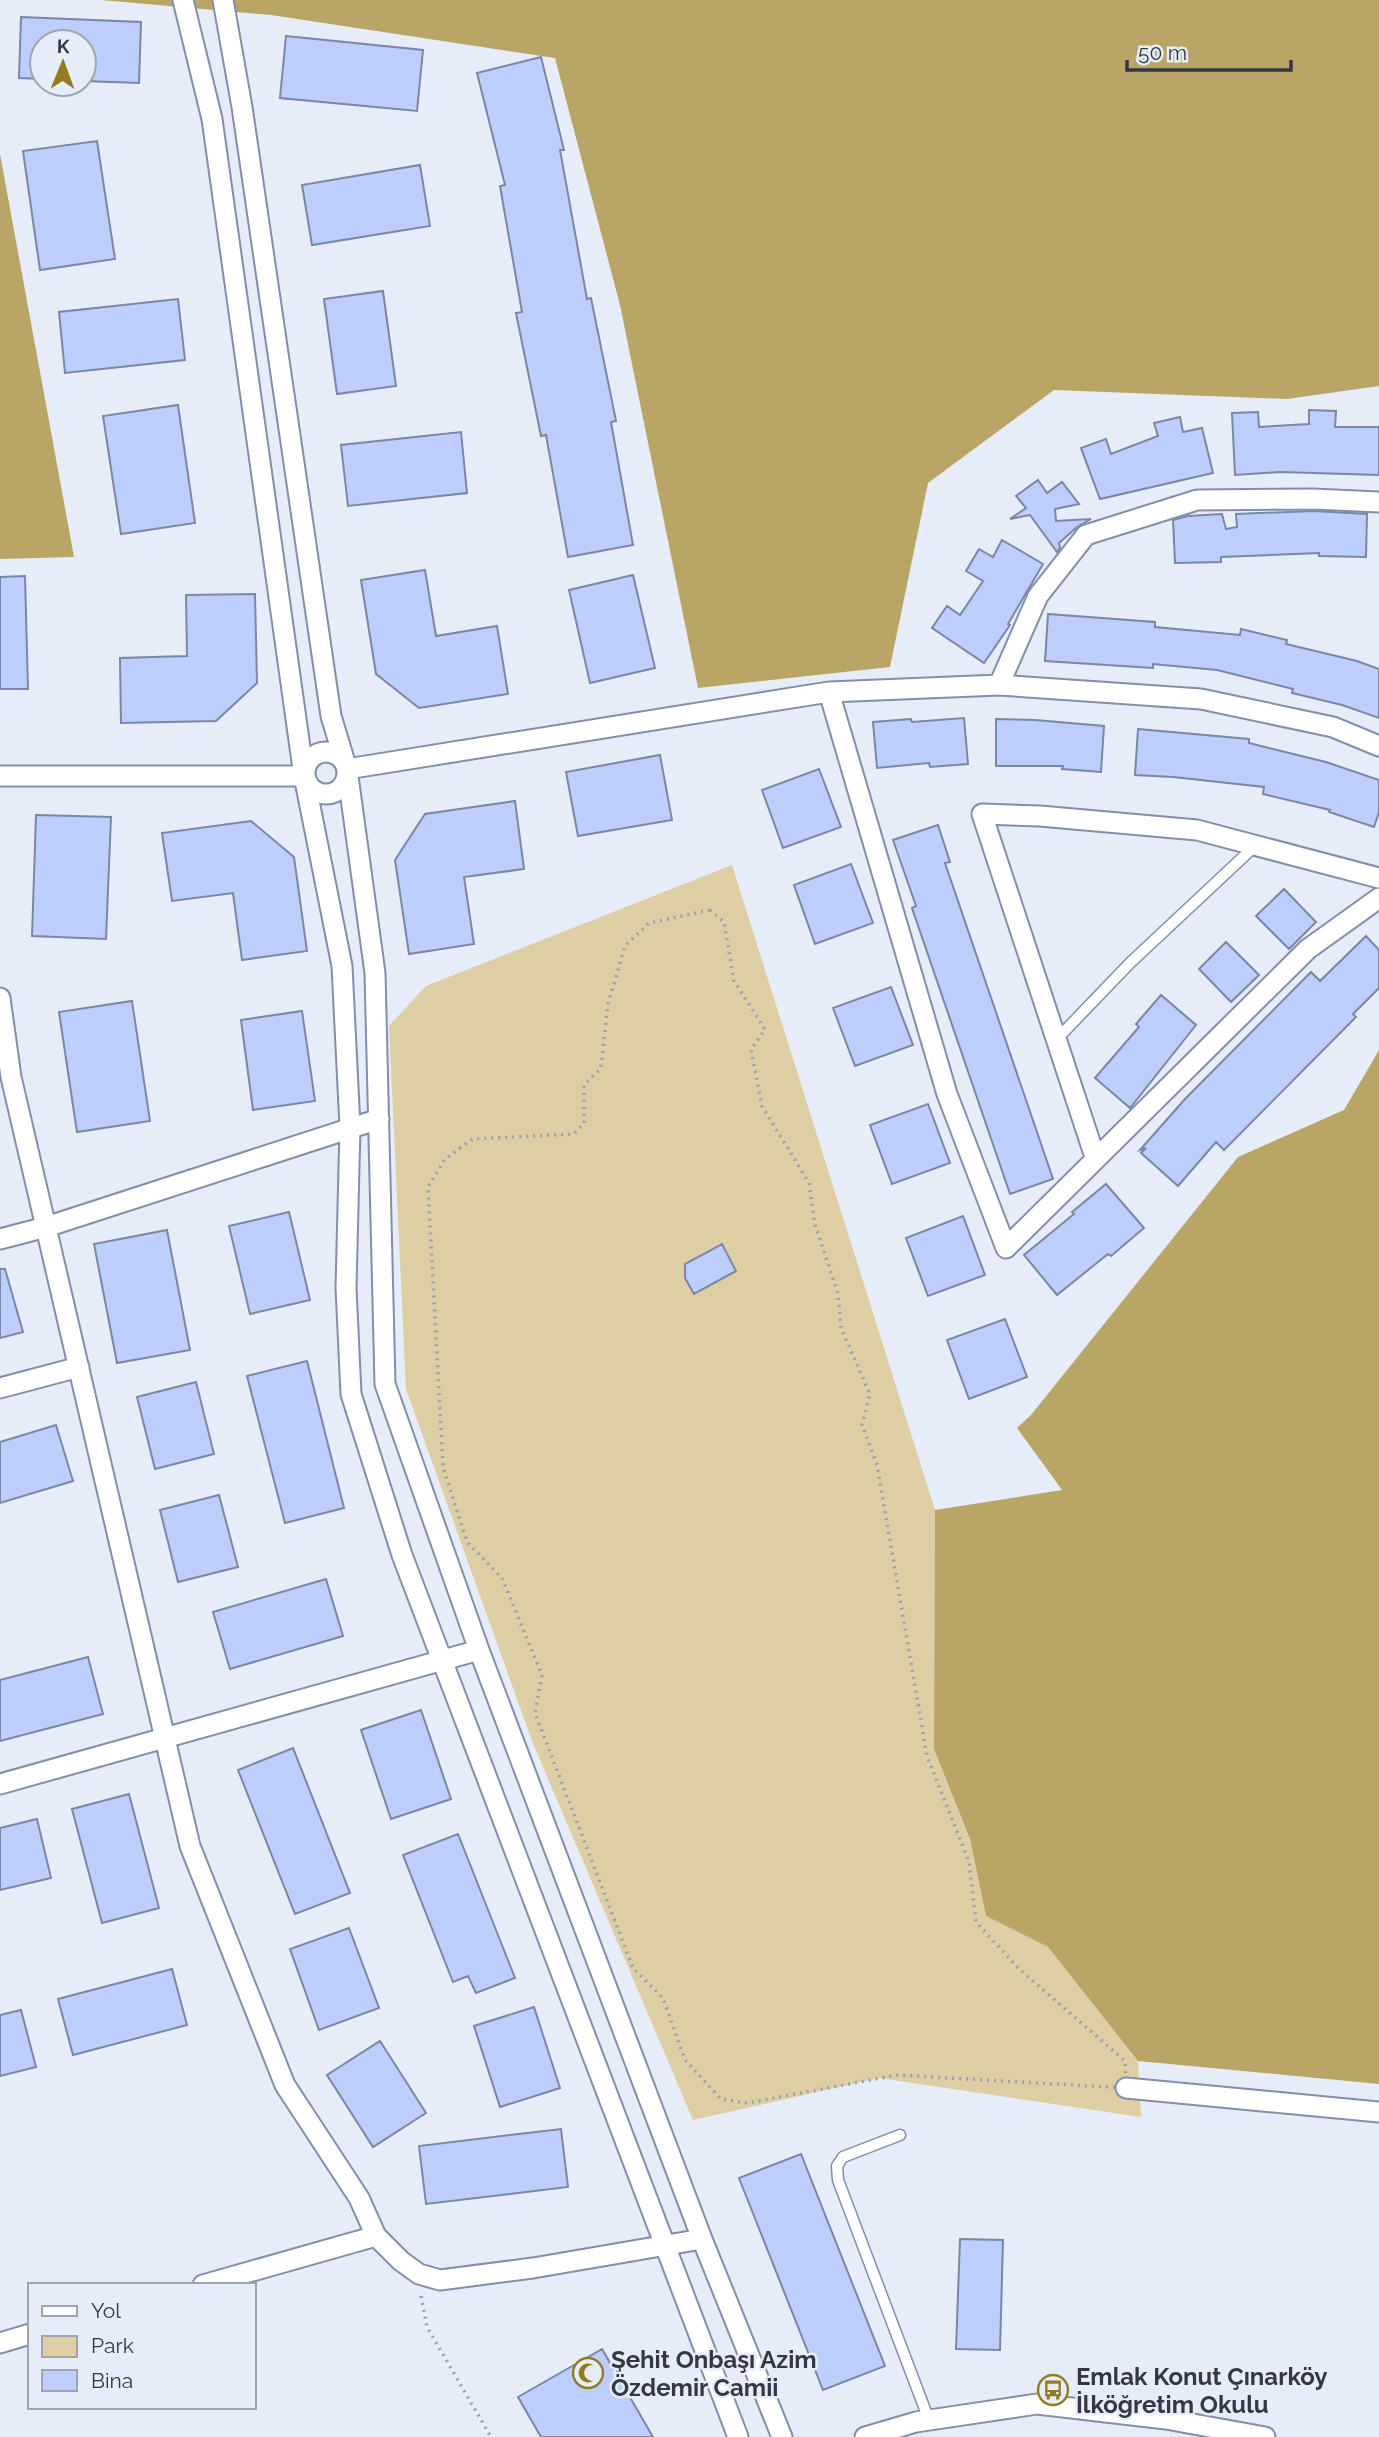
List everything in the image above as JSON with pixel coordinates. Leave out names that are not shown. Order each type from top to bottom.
[{"type":"street","points":[[183,0],[212,119],[304,776],[342,966],[350,1127],[346,1288],[351,1394],[402,1555],[738,2437]]},
{"type":"street","points":[[223,0],[242,107],[331,716],[347,769],[375,972],[386,1384],[479,1650],[702,2239],[782,2437]]},
{"type":"street","points":[[999,685],[1038,596],[1086,535],[1197,500],[1313,499],[1379,502]]},
{"type":"street","points":[[347,769],[829,692],[999,685],[1201,699],[1333,727],[1379,747]]},
{"type":"street","points":[[829,692],[947,1094],[1006,1248],[1308,949],[1379,898]]},
{"type":"street","points":[[326,751],[340,757],[347,769],[346,781],[332,794],[314,791],[304,776],[313,756],[326,751]]},
{"type":"street","points":[[0,776],[304,776]]},
{"type":"street","points":[[1096,1157],[982,814],[1040,816],[1197,830],[1379,878]]},
{"type":"street","points":[[0,998],[2,1037],[190,1846],[285,2085],[359,2198],[376,2236],[401,2261],[419,2274],[440,2280],[533,2268],[702,2239]]},
{"type":"street","points":[[0,1239],[46,1227],[379,1119]]},
{"type":"street","points":[[0,1388],[79,1367]]},
{"type":"street","points":[[0,1784],[479,1650]]},
{"type":"street","points":[[1126,2088],[1379,2112]]},
{"type":"street","points":[[210,2283],[376,2236]]},
{"type":"street","points":[[0,2343],[28,2335]]},
{"type":"street","points":[[865,2437],[916,2421],[1037,2404],[1167,2419],[1265,2437]]},
{"type":"lane","points":[[1057,1039],[1130,963],[1256,845]]},
{"type":"lane","points":[[900,2135],[843,2157],[837,2166],[838,2180],[929,2420]]},
{"type":"path","points":[[710,910],[724,922],[734,981],[765,1029],[751,1050],[762,1106],[809,1183],[815,1225],[838,1293],[841,1328],[870,1394],[862,1424],[877,1465],[927,1755],[969,1862],[976,1922],[1018,1968],[1125,2062],[1126,2088],[897,2075],[747,2103],[721,2099],[685,2060],[663,1998],[633,1968],[535,1713],[542,1675],[502,1577],[467,1542],[443,1467],[428,1187],[445,1159],[473,1139],[574,1134],[584,1123],[584,1085],[601,1068],[608,1004],[625,946],[649,923],[710,910]]},
{"type":"path","points":[[419,2274],[427,2327],[492,2437]]},
{"type":"green space","points":[[732,865],[935,1510],[934,1749],[970,1839],[986,1916],[1048,1947],[1138,2061],[1141,2117],[879,2078],[693,2120],[532,1741],[406,1389],[389,1026],[426,986]]},
{"type":"shaded area","points":[[101,0],[1379,0],[1379,386],[1287,399],[1054,390],[928,483],[890,667],[698,688],[620,305],[555,58],[271,15]]},
{"type":"shaded area","points":[[0,154],[74,557],[0,559]]},
{"type":"shaded area","points":[[1379,1050],[1379,2084],[1138,2061],[1048,1947],[986,1916],[970,1839],[934,1749],[935,1510],[1062,1490],[1017,1428],[1031,1415],[1238,1157],[1344,1110]]},
{"type":"building","points":[[21,17],[141,22],[139,83],[98,82],[98,28],[28,28],[28,78],[19,78]]},
{"type":"building","points":[[286,36],[423,50],[417,111],[280,98]]},
{"type":"building","points":[[541,57],[564,150],[560,150],[587,299],[591,298],[616,421],[611,422],[633,545],[568,557],[546,435],[541,436],[516,313],[522,312],[500,186],[505,185],[477,73]]},
{"type":"building","points":[[97,141],[115,259],[40,270],[23,151]]},
{"type":"building","points":[[420,165],[430,226],[312,245],[302,185]]},
{"type":"building","points":[[383,291],[396,386],[337,394],[324,299]]},
{"type":"building","points":[[178,299],[185,360],[65,373],[59,312]]},
{"type":"building","points":[[178,405],[195,523],[121,534],[103,416]]},
{"type":"building","points":[[1309,410],[1336,411],[1335,427],[1379,427],[1379,475],[1280,472],[1235,475],[1232,413],[1258,412],[1259,427],[1309,424]]},
{"type":"building","points":[[1180,417],[1183,432],[1202,428],[1213,473],[1100,499],[1081,448],[1106,439],[1111,454],[1158,436],[1154,423]]},
{"type":"building","points":[[461,432],[467,493],[348,506],[341,445]]},
{"type":"building","points":[[1038,480],[1047,493],[1062,482],[1079,504],[1055,509],[1056,521],[1091,519],[1059,543],[1057,552],[1030,515],[1010,519],[1026,508],[1016,496]]},
{"type":"building","points":[[1313,511],[1367,514],[1366,557],[1319,556],[1319,553],[1221,557],[1221,562],[1175,563],[1173,520],[1188,516],[1222,514],[1226,529],[1237,527],[1236,514]]},
{"type":"building","points":[[1002,540],[1043,564],[1008,624],[1010,625],[984,663],[932,628],[947,606],[960,615],[983,581],[966,571],[979,549],[993,557]]},
{"type":"building","points":[[425,570],[436,636],[497,626],[508,694],[419,708],[376,674],[361,580]]},
{"type":"building","points":[[633,575],[655,668],[590,683],[569,590]]},
{"type":"building","points":[[25,576],[28,689],[0,689],[0,577]]},
{"type":"building","points":[[255,594],[257,683],[216,721],[121,723],[120,658],[187,656],[186,595]]},
{"type":"building","points":[[1048,614],[1155,622],[1155,627],[1240,635],[1241,629],[1287,640],[1286,644],[1357,661],[1379,669],[1379,718],[1342,705],[1292,693],[1293,689],[1217,670],[1153,664],[1153,668],[1045,661]]},
{"type":"building","points":[[964,718],[968,764],[930,767],[929,763],[877,768],[873,722]]},
{"type":"building","points":[[996,719],[1104,726],[1101,772],[1062,769],[1063,766],[996,766]]},
{"type":"building","points":[[1138,729],[1249,739],[1249,743],[1326,762],[1379,780],[1379,812],[1374,827],[1329,812],[1330,810],[1263,794],[1264,787],[1135,775]]},
{"type":"building","points":[[660,755],[672,820],[578,836],[566,772]]},
{"type":"building","points":[[819,769],[841,827],[783,848],[762,790]]},
{"type":"building","points":[[515,801],[524,869],[464,877],[474,944],[409,954],[395,860],[425,814]]},
{"type":"building","points":[[36,815],[111,817],[106,939],[32,936]]},
{"type":"building","points":[[251,821],[294,857],[307,951],[242,960],[233,893],[172,901],[162,833]]},
{"type":"building","points":[[938,825],[950,862],[945,863],[1053,1179],[1010,1194],[912,908],[916,906],[893,840]]},
{"type":"building","points":[[851,864],[873,923],[815,944],[794,885]]},
{"type":"building","points":[[1284,889],[1316,922],[1289,949],[1256,916]]},
{"type":"building","points":[[1366,936],[1379,950],[1379,988],[1353,1014],[1356,1017],[1224,1150],[1216,1142],[1178,1186],[1141,1153],[1146,1148],[1140,1150],[1185,1099],[1311,972],[1320,981]]},
{"type":"building","points":[[1226,942],[1259,975],[1231,1002],[1199,969]]},
{"type":"building","points":[[891,987],[913,1045],[855,1066],[833,1008]]},
{"type":"building","points":[[1161,995],[1196,1025],[1130,1108],[1095,1078],[1139,1027],[1136,1024]]},
{"type":"building","points":[[132,1001],[150,1121],[77,1132],[59,1012]]},
{"type":"building","points":[[302,1011],[315,1101],[253,1110],[241,1020]]},
{"type":"building","points":[[928,1104],[950,1163],[892,1184],[870,1125]]},
{"type":"building","points":[[1106,1184],[1144,1228],[1057,1295],[1024,1255]]},
{"type":"building","points":[[289,1212],[310,1300],[250,1314],[229,1226]]},
{"type":"building","points":[[963,1216],[985,1275],[928,1296],[906,1238]]},
{"type":"building","points":[[167,1230],[190,1350],[117,1363],[94,1244]]},
{"type":"building","points":[[722,1244],[736,1271],[694,1294],[685,1278],[685,1264]]},
{"type":"building","points":[[0,1269],[5,1269],[23,1332],[0,1338]]},
{"type":"building","points":[[1005,1319],[1027,1377],[969,1399],[947,1340]]},
{"type":"building","points":[[307,1361],[344,1508],[285,1523],[247,1376]]},
{"type":"building","points":[[196,1382],[214,1454],[155,1469],[137,1397]]},
{"type":"building","points":[[56,1425],[73,1481],[0,1503],[0,1442]]},
{"type":"building","points":[[219,1495],[238,1567],[178,1582],[160,1510]]},
{"type":"building","points":[[326,1579],[343,1636],[230,1669],[213,1612]]},
{"type":"building","points":[[88,1657],[103,1714],[0,1741],[0,1680]]},
{"type":"building","points":[[421,1710],[451,1799],[391,1819],[361,1730]]},
{"type":"building","points":[[293,1748],[350,1893],[295,1914],[238,1770]]},
{"type":"building","points":[[129,1794],[159,1908],[102,1923],[72,1809]]},
{"type":"building","points":[[37,1819],[51,1878],[0,1890],[0,1828]]},
{"type":"building","points":[[458,1834],[515,1978],[476,1993],[468,1976],[453,1982],[403,1855]]},
{"type":"building","points":[[349,1928],[379,2008],[319,2030],[290,1949]]},
{"type":"building","points":[[172,1969],[187,2025],[73,2055],[58,1999]]},
{"type":"building","points":[[534,2007],[560,2088],[500,2107],[474,2026]]},
{"type":"building","points":[[21,2010],[36,2067],[0,2076],[0,2015]]},
{"type":"building","points":[[380,2041],[426,2113],[373,2147],[327,2075]]},
{"type":"building","points":[[561,2129],[568,2187],[426,2204],[419,2146]]},
{"type":"building","points":[[801,2154],[885,2366],[823,2390],[739,2178]]},
{"type":"building","points":[[960,2239],[1003,2240],[1000,2350],[956,2349]]},
{"type":"building","name":"Şehit Onbaşı Azim Özdemir Camii","points":[[602,2349],[653,2437],[541,2437],[518,2397]]},
{"type":"place","name":"Şehit Onbaşı Azim Özdemir Camii","points":[[588,2373]]},
{"type":"place","name":"Emlak Konut Çınarköy İlköğretim Okulu","points":[[1053,2390]]}]
